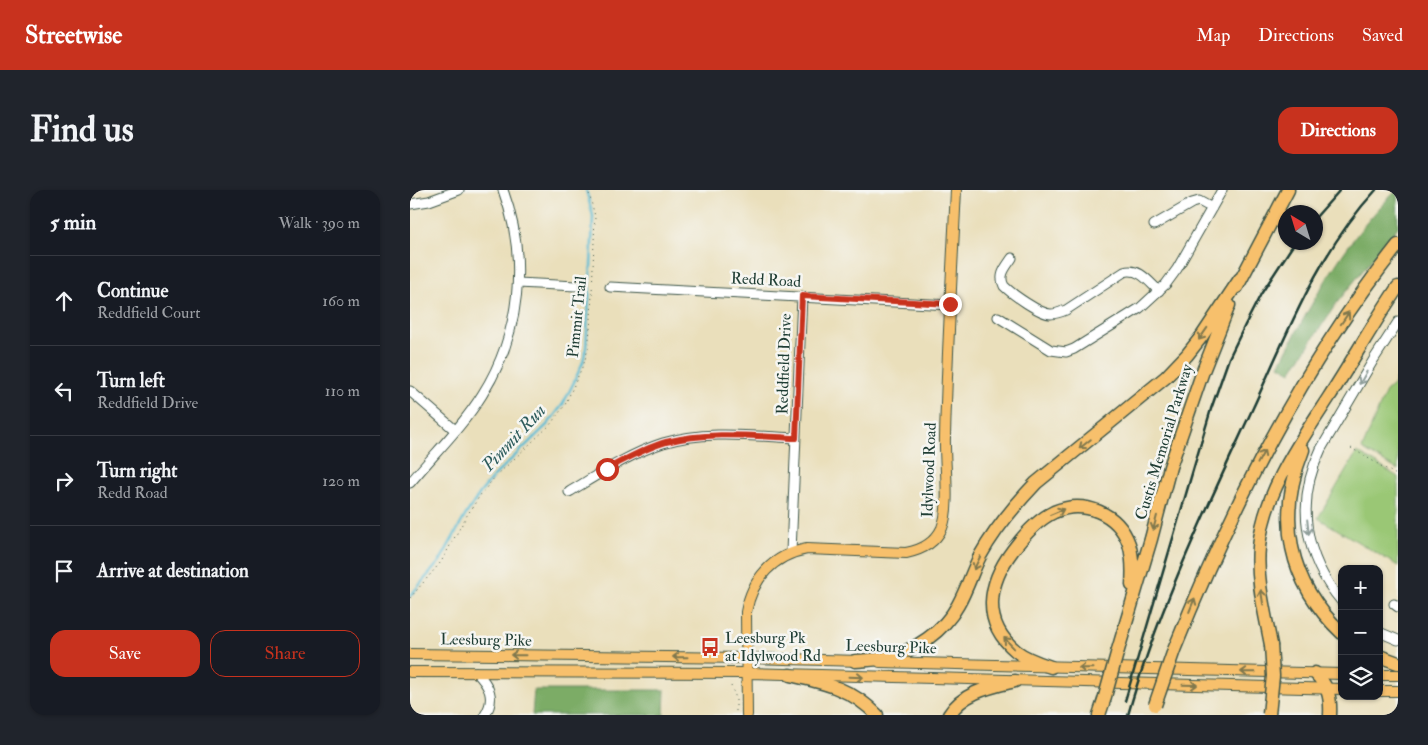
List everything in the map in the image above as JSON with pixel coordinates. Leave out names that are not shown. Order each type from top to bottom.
[{"type":"highway","name":"Custis Memorial Parkway","points":[[1099,715],[1170,466],[1188,410],[1240,279],[1288,190]]},
{"type":"highway","points":[[1154,710],[1174,650],[1228,523],[1274,433],[1329,343],[1369,283],[1398,245]]},
{"type":"highway","points":[[855,661],[886,658],[910,649],[938,630],[957,607],[981,555],[993,535],[1021,499],[1036,483],[1166,377],[1202,336],[1240,279]]},
{"type":"highway","points":[[1269,714],[1273,676],[1271,645],[1259,572],[1259,548],[1270,499],[1316,415],[1330,396],[1395,292]]},
{"type":"highway","points":[[1330,396],[1299,459],[1290,497],[1288,524],[1293,552],[1308,589],[1324,613],[1338,629]]},
{"type":"highway","points":[[1051,667],[1030,659],[1017,651],[1004,638],[998,628],[992,608],[992,596],[998,574],[1020,540],[1044,518],[1054,512],[1076,506],[1098,510],[1116,523],[1126,538],[1131,554],[1133,569],[1131,607]]},
{"type":"highway","points":[[1383,657],[1398,663]]},
{"type":"highway","points":[[1314,673],[1328,689],[1330,715]]},
{"type":"highway","points":[[790,675],[844,690],[858,698],[876,715]]},
{"type":"highway","points":[[949,715],[958,704],[970,696],[989,687],[1015,681]]},
{"type":"main road","name":"Idylwood Road","points":[[747,715],[746,612],[752,591],[764,572],[773,563],[791,552],[807,549],[906,553],[924,548],[938,535],[944,518],[946,501],[944,452],[956,190]]},
{"type":"main road","name":"Leesburg Pike","points":[[410,654],[746,658],[1338,674]]},
{"type":"main road","name":"Leesburg Pike","points":[[410,672],[747,673],[1338,689]]},
{"type":"main road","points":[[1383,675],[1398,675]]},
{"type":"main road","points":[[1383,690],[1398,691]]},
{"type":"street","points":[[410,204],[459,190]]},
{"type":"street","points":[[410,483],[482,395],[502,357],[513,323],[518,283],[516,238],[502,190]]},
{"type":"street","points":[[998,317],[1043,346],[1058,352],[1074,349],[1140,308],[1159,291],[1177,269],[1222,190]]},
{"type":"street","points":[[1154,225],[1198,201],[1212,208]]},
{"type":"street","points":[[1012,258],[1002,274],[1004,286],[1031,305],[1047,313],[1057,313],[1066,310],[1124,272],[1129,271],[1134,271],[1144,277],[1159,291]]},
{"type":"street","points":[[518,283],[576,286]]},
{"type":"street","name":"Redd Road","points":[[610,287],[950,304]]},
{"type":"street","name":"Reddfield Drive","points":[[791,552],[802,296]]},
{"type":"street","points":[[1338,597],[1319,570],[1309,540],[1306,508],[1310,478],[1321,449],[1398,322]]},
{"type":"street","points":[[410,391],[455,430]]},
{"type":"street","points":[[569,492],[627,458],[665,442],[723,436],[796,438]]},
{"type":"street","points":[[1383,634],[1398,640]]},
{"type":"street","points":[[476,672],[487,683],[491,693],[485,715]]},
{"type":"path","name":"Pimmit Trail","points":[[410,598],[441,562],[481,494],[495,477],[550,425],[565,404],[576,383],[588,349],[591,319],[595,216],[588,190]]},
{"type":"path","points":[[1351,448],[1398,476]]},
{"type":"path","points":[[731,686],[736,698],[736,715]]},
{"type":"green space","points":[[1397,190],[1398,227],[1336,304],[1291,372],[1279,365],[1331,272],[1361,229]]},
{"type":"green space","points":[[1398,375],[1398,470],[1362,449],[1386,391],[1393,385]]},
{"type":"green space","points":[[1357,452],[1398,477],[1398,566],[1318,518]]},
{"type":"green space","points":[[534,690],[665,690],[664,715],[532,715]]},
{"type":"waterway","name":"Pimmit Run","points":[[410,596],[440,561],[480,493],[494,476],[548,424],[563,404],[583,362],[586,348],[593,216],[586,190]]},
{"type":"railway","points":[[1323,209],[1340,190]]},
{"type":"railway","points":[[1128,715],[1168,598],[1291,323],[1337,240],[1355,214],[1376,190]]},
{"type":"railway","points":[[1125,701],[1211,409],[1229,358],[1261,294],[1290,250]]},
{"type":"place","name":"Leesburg Pk at Idylwood Rd","points":[[710,647]]},
{"type":"route","points":[[607,469],[650,448],[665,442],[681,439],[731,435],[796,438],[802,296],[950,304]]}]
